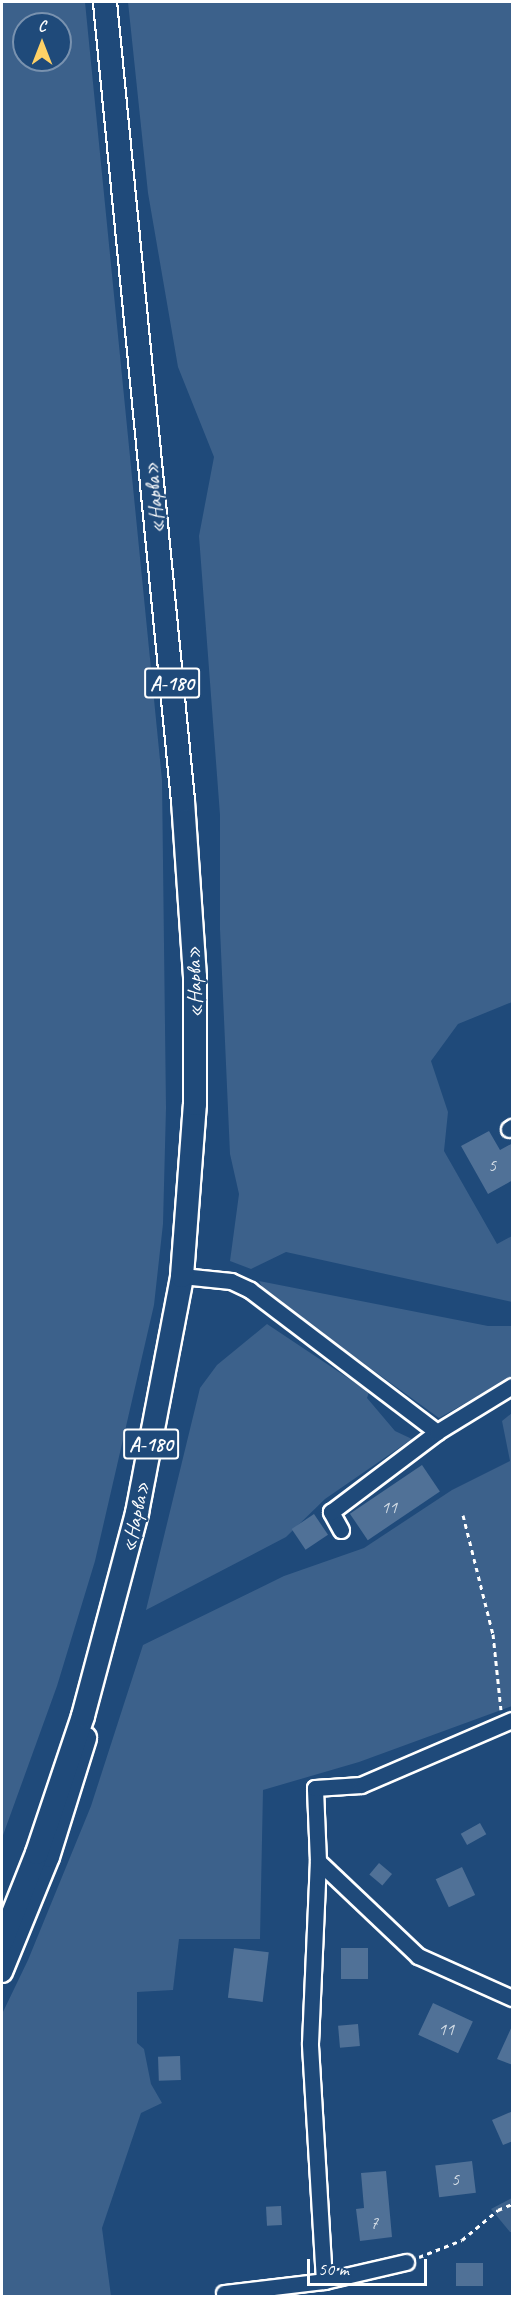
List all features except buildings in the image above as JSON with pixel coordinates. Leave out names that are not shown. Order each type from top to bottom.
[{"type":"highway","name":"«Нарва»","points":[[2,1941],[62,1782],[114,1611],[137,1513],[182,1276],[195,1104],[194,966],[176,722],[105,2]]},
{"type":"highway","points":[[2,1914],[101,1655]]},
{"type":"main road","points":[[2,1972],[49,1857],[73,1786],[90,1725],[114,1611]]},
{"type":"street","points":[[182,1276],[231,1281],[250,1290],[437,1432]]},
{"type":"street","points":[[341,1530],[332,1512],[437,1432],[513,1386]]},
{"type":"street","points":[[324,2281],[310,2043],[318,1861],[315,1788],[361,1785],[507,1722]]},
{"type":"street","points":[[318,1861],[418,1956],[513,1998]]},
{"type":"street","points":[[224,2293],[324,2281],[406,2262]]},
{"type":"path","points":[[463,1515],[493,1634],[507,1722]]},
{"type":"path","points":[[406,2262],[462,2240],[498,2210],[513,2204]]},
{"type":"shaded area","points":[[2,2],[85,2],[162,780],[166,1108],[163,1224],[154,1305],[95,1561],[57,1686],[2,1838]]},
{"type":"shaded area","points":[[128,2],[512,2],[512,1002],[458,1024],[431,1061],[448,1112],[444,1151],[497,1244],[512,1236],[512,1302],[286,1252],[251,1269],[230,1261],[239,1194],[230,1154],[220,929],[220,815],[199,536],[214,457],[178,367],[148,193]]},
{"type":"shaded area","points":[[259,1281],[488,1326],[512,1326],[512,1377],[439,1418],[265,1292]]},
{"type":"shaded area","points":[[267,1324],[369,1392],[367,1398],[395,1431],[412,1439],[325,1499],[286,1537],[146,1610],[200,1388],[217,1365]]},
{"type":"shaded area","points":[[512,1413],[512,1706],[359,1762],[263,1790],[260,1939],[179,1939],[173,1990],[137,1992],[137,2043],[144,2049],[151,2084],[162,2103],[141,2113],[102,2228],[111,2296],[2,2296],[2,2014],[28,1960],[91,1806],[143,1645],[284,1576],[364,1548],[452,1490],[510,1461],[502,1421]]},
{"type":"shaded area","points":[[512,2198],[512,2232],[510,2232],[491,2209]]}]
